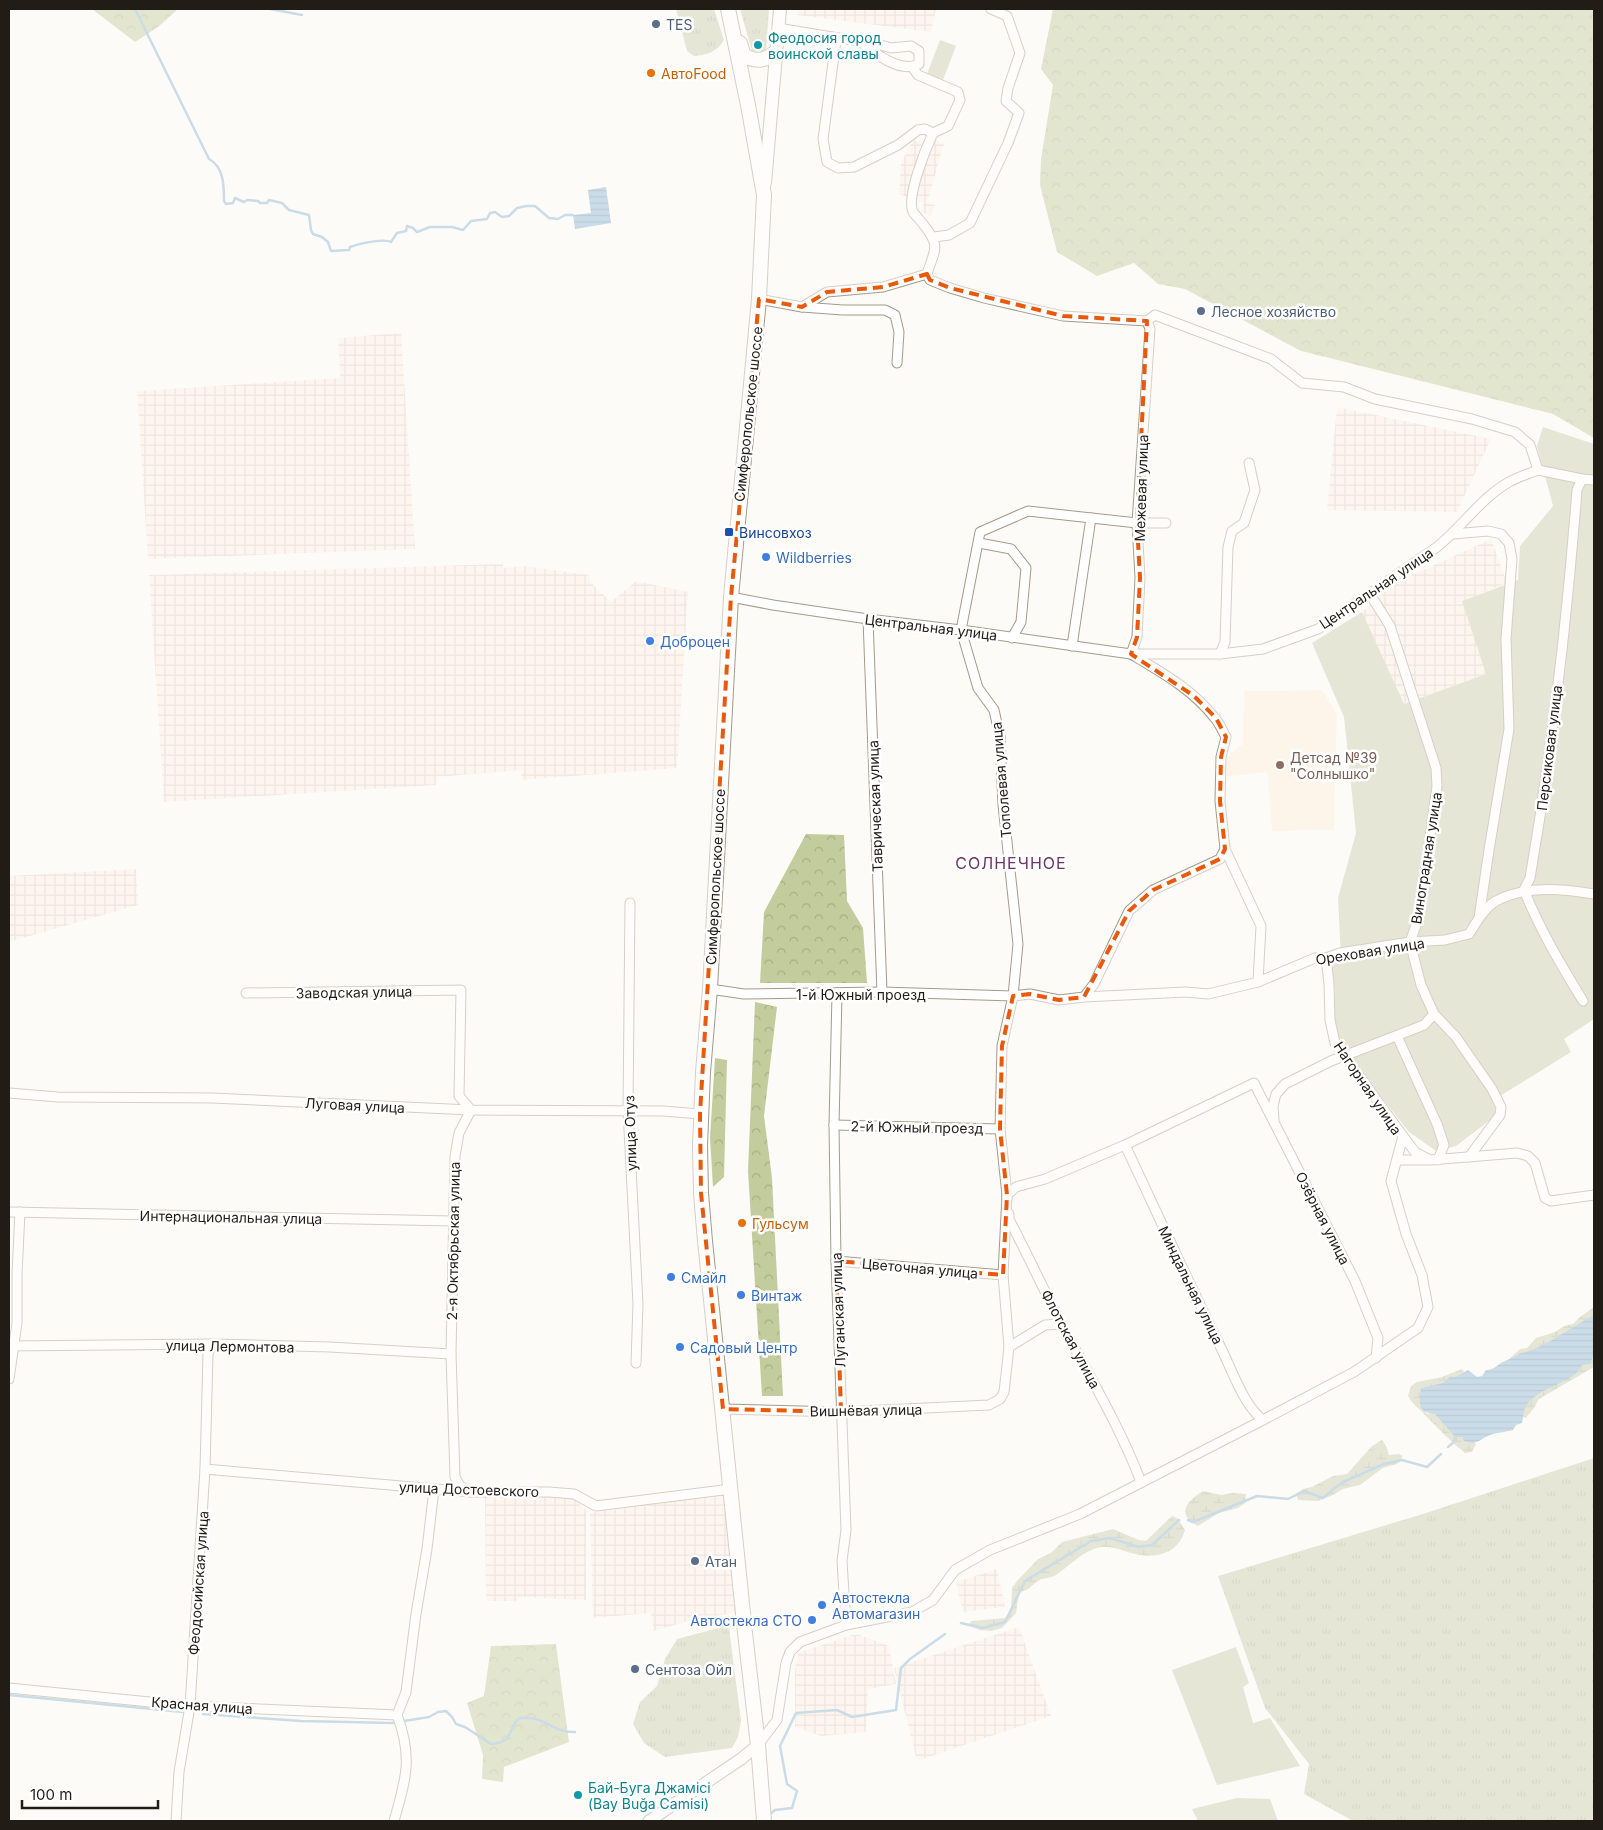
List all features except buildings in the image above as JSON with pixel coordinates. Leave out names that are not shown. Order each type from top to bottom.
[{"type":"main road","points":[[728,9],[736,40],[764,195]]},
{"type":"main road","name":"Симферопольское шоссе","points":[[764,1821],[758,1745],[701,1193],[700,1114],[710,990],[731,597],[759,300],[764,195],[780,9]]},
{"type":"main road","points":[[736,40],[740,42],[744,56],[752,60],[768,58],[776,52]]},
{"type":"street","points":[[934,237],[949,235],[970,223],[1008,143],[1019,113],[1006,101],[1008,88],[1020,53],[1007,16],[991,9]]},
{"type":"street","points":[[778,28],[860,41],[891,48],[911,46],[919,51],[919,64],[913,68],[895,65],[860,41]]},
{"type":"street","points":[[832,37],[836,40],[823,139],[827,162],[838,168],[854,167],[898,145],[918,130],[925,129],[933,133]]},
{"type":"street","points":[[913,68],[918,75],[958,92],[960,100],[948,126],[933,133],[922,156],[912,202],[913,211],[934,237],[936,246],[927,274],[930,280],[984,298],[1063,316],[1147,321],[1155,315],[1271,359],[1302,384],[1344,387],[1375,398],[1472,419],[1515,432],[1530,445],[1538,470],[1594,480]]},
{"type":"street","points":[[802,307],[827,292],[883,287],[927,274]]},
{"type":"street","points":[[759,300],[802,307],[843,310],[885,310],[895,315],[899,332],[897,363]]},
{"type":"street","name":"Межевая улица","points":[[1131,654],[1137,637],[1140,578],[1137,523],[1150,329],[1147,321]]},
{"type":"street","points":[[1220,654],[1225,642],[1228,547],[1232,531],[1244,523],[1255,490],[1249,463]]},
{"type":"street","name":"Центральная улица","points":[[731,597],[868,619],[1131,654],[1220,654],[1263,649],[1318,629],[1437,547],[1453,534],[1487,499],[1508,483],[1538,470]]},
{"type":"street","name":"Персиковая улица","points":[[1524,890],[1530,878],[1544,796],[1577,490],[1582,479]]},
{"type":"street","points":[[961,630],[980,532],[1028,511],[1137,523],[1166,522]]},
{"type":"street","points":[[1072,646],[1091,518]]},
{"type":"street","points":[[1453,534],[1488,531],[1501,534],[1509,543],[1512,559],[1506,639],[1509,729],[1488,850],[1479,918]]},
{"type":"street","points":[[979,543],[1010,549],[1026,568],[1021,622],[1012,638]]},
{"type":"street","name":"Виноградная улица","points":[[1370,594],[1390,626],[1436,768],[1437,786],[1419,916],[1410,942],[1421,985],[1434,1014],[1456,1037],[1492,1088],[1501,1108],[1500,1115],[1469,1157]]},
{"type":"street","name":"Таврическая улица","points":[[868,619],[882,992]]},
{"type":"street","name":"Тополевая улица","points":[[961,630],[978,688],[994,710],[1000,737],[1003,805],[1018,944],[1013,996],[1002,1046],[1000,1129],[1007,1195]]},
{"type":"street","name":"Центральная улица","points":[[1131,654],[1166,674],[1194,696],[1216,718],[1226,737],[1220,757],[1220,801],[1225,849],[1261,926],[1258,982]]},
{"type":"street","points":[[1084,997],[1094,984],[1129,911],[1153,890],[1220,859],[1225,849]]},
{"type":"street","points":[[1524,890],[1536,921],[1553,953],[1583,1001]]},
{"type":"street","name":"Ореховая улица","points":[[1013,996],[1030,994],[1059,1000],[1186,992],[1208,994],[1258,982],[1315,958],[1326,958],[1340,953],[1410,942],[1445,940],[1469,934],[1479,918],[1495,902],[1524,890],[1569,890],[1594,894]]},
{"type":"street","name":"улица Отуз","points":[[630,903],[628,1110],[638,1304],[636,1363]]},
{"type":"street","name":"Нагорная улица","points":[[1326,958],[1330,1020],[1335,1043],[1403,1136],[1391,1181],[1406,1234],[1422,1275],[1428,1307],[1418,1328],[1376,1358]]},
{"type":"street","name":"Заводская улица","points":[[246,993],[461,990],[459,1096],[471,1110]]},
{"type":"street","name":"1-й Южный проезд","points":[[710,990],[744,994],[882,992],[1013,996]]},
{"type":"street","name":"Луганская улица","points":[[837,994],[834,1125],[836,1260],[846,1530],[842,1561],[846,1625]]},
{"type":"street","points":[[1274,1122],[1273,1106],[1276,1094],[1284,1084],[1344,1056],[1424,1026],[1434,1014]]},
{"type":"street","points":[[1397,1036],[1437,1124],[1444,1145],[1434,1160]]},
{"type":"street","name":"Озёрная улица","points":[[1125,1144],[1254,1083],[1355,1281],[1378,1338],[1376,1358]]},
{"type":"street","name":"Луговая улица","points":[[9,1093],[58,1097],[212,1098],[471,1110],[628,1110],[700,1114]]},
{"type":"street","name":"2-я Октябрьская улица","points":[[471,1110],[459,1133],[456,1148],[451,1354],[455,1477],[460,1486],[471,1492]]},
{"type":"street","name":"2-й Южный проезд","points":[[834,1125],[1000,1129]]},
{"type":"street","points":[[1403,1136],[1415,1152],[1434,1160]]},
{"type":"street","points":[[1062,1324],[1045,1325],[1009,1346],[1003,1275],[1007,1195],[1016,1187],[1045,1179],[1125,1144]]},
{"type":"street","name":"Миндальная улица","points":[[1125,1144],[1189,1284],[1235,1376],[1255,1414],[1263,1420]]},
{"type":"street","points":[[1397,1160],[1434,1160],[1516,1153],[1528,1156],[1535,1163],[1545,1198],[1551,1201],[1559,1201],[1594,1195]]},
{"type":"street","name":"Флотская улица","points":[[1007,1195],[1009,1219],[1062,1324],[1107,1407],[1131,1455],[1141,1482]]},
{"type":"street","name":"Интернациональная улица","points":[[9,1212],[454,1221]]},
{"type":"street","points":[[9,1379],[12,1347],[17,1323],[20,1212]]},
{"type":"street","name":"Цветочная улица","points":[[836,1260],[1003,1275]]},
{"type":"street","name":"улица Лермонтова","points":[[12,1347],[212,1344],[330,1347],[451,1354]]},
{"type":"street","name":"Феодосийская улица","points":[[176,1821],[180,1772],[190,1706],[205,1469],[208,1354],[212,1344]]},
{"type":"street","name":"Вишнёвая улица","points":[[723,1409],[841,1412],[989,1405],[1000,1400],[1004,1392],[1009,1346]]},
{"type":"street","points":[[649,1821],[741,1760],[758,1745],[777,1720],[786,1664],[790,1652],[800,1642],[846,1625],[912,1612],[933,1600],[955,1570],[990,1550],[1080,1514],[1263,1420],[1354,1372],[1376,1358]]},
{"type":"street","name":"улица Достоевского","points":[[205,1469],[471,1492],[549,1492],[574,1494],[596,1506],[731,1489]]},
{"type":"street","points":[[394,1821],[403,1790],[408,1760],[404,1734],[397,1715],[406,1692],[434,1489]]},
{"type":"street","name":"Красная улица","points":[[9,1688],[190,1706],[397,1715]]},
{"type":"highlighted area","points":[[927,274],[930,280],[950,288],[1063,316],[1147,321],[1137,523],[1140,578],[1137,637],[1131,654],[1194,696],[1216,718],[1226,737],[1221,757],[1220,801],[1225,849],[1220,859],[1153,890],[1129,911],[1084,997],[1059,1000],[1030,994],[1013,996],[1002,1046],[1000,1129],[1007,1195],[1003,1275],[836,1261],[841,1412],[723,1409],[701,1193],[700,1114],[731,597],[759,299],[802,307],[827,292],[883,287]]},
{"type":"shaded area","points":[[798,9],[936,9],[931,32],[797,15]]},
{"type":"shaded area","points":[[933,138],[944,144],[927,203],[935,205],[931,215],[920,212],[924,203],[899,194],[901,163],[913,140],[930,144]]},
{"type":"shaded area","points":[[401,333],[415,549],[148,559],[137,391],[340,378],[338,338]]},
{"type":"shaded area","points":[[1337,407],[1491,439],[1457,512],[1327,510]]},
{"type":"shaded area","points":[[1491,539],[1507,583],[1463,601],[1486,674],[1403,704],[1362,612],[1393,584]]},
{"type":"shaded area","points":[[503,564],[503,568],[524,566],[589,575],[590,582],[611,602],[636,581],[688,592],[677,768],[522,780],[521,770],[436,777],[436,785],[164,802],[149,575]]},
{"type":"shaded area","name":"Детсад №39 \"Солнышко\"","points":[[1322,690],[1337,714],[1334,830],[1272,831],[1267,772],[1224,777],[1224,758],[1243,744],[1244,691]]},
{"type":"shaded area","points":[[136,869],[138,905],[9,942],[9,876]]},
{"type":"shaded area","name":"Атан","points":[[727,1493],[738,1612],[688,1621],[654,1631],[651,1613],[593,1618],[590,1513]]},
{"type":"shaded area","points":[[567,1496],[575,1499],[586,1511],[586,1600],[518,1597],[516,1601],[486,1601],[485,1497]]},
{"type":"shaded area","points":[[997,1569],[1005,1607],[963,1612],[956,1582]]},
{"type":"shaded area","points":[[1019,1627],[1051,1716],[917,1761],[894,1668]]},
{"type":"shaded area","points":[[852,1635],[860,1635],[889,1646],[896,1684],[868,1689],[866,1732],[821,1736],[795,1727],[795,1670],[798,1653]]},
{"type":"green space","points":[[92,9],[178,9],[158,27],[135,42]]},
{"type":"green space","points":[[676,9],[714,9],[724,40],[715,50],[703,55],[694,56],[687,51]]},
{"type":"green space","points":[[740,9],[769,9],[766,51],[752,51]]},
{"type":"green space","points":[[1053,9],[1594,9],[1594,438],[1553,414],[1301,351],[1185,289],[1158,284],[1134,263],[1097,276],[1057,252],[1040,185],[1041,159],[1053,85],[1041,69]]},
{"type":"green space","points":[[940,40],[956,46],[943,80],[927,74]]},
{"type":"green space","points":[[1543,427],[1594,444],[1594,1019],[1564,1039],[1571,1052],[1492,1101],[1498,1114],[1456,1146],[1436,1151],[1409,1132],[1344,1050],[1334,1023],[1335,989],[1331,967],[1341,958],[1338,898],[1356,833],[1344,717],[1312,643],[1362,612],[1404,704],[1486,674],[1462,601],[1518,580],[1520,546],[1553,506],[1537,446]]},
{"type":"green space","points":[[806,834],[844,835],[847,901],[863,928],[867,983],[760,983],[764,912]]},
{"type":"green space","points":[[755,1002],[777,1007],[764,1116],[772,1178],[783,1396],[762,1396],[748,1171]]},
{"type":"green space","points":[[715,1058],[727,1060],[724,1177],[713,1187],[710,1138]]},
{"type":"green space","points":[[1594,1307],[1594,1328],[1550,1344],[1511,1362],[1510,1358],[1520,1349],[1527,1348],[1536,1338],[1573,1324]]},
{"type":"green space","points":[[1594,1350],[1594,1367],[1539,1399],[1526,1418],[1522,1417],[1522,1409],[1529,1398]]},
{"type":"green space","points":[[1462,1369],[1465,1373],[1423,1408],[1427,1414],[1435,1412],[1476,1444],[1472,1452],[1465,1453],[1413,1404],[1408,1396],[1411,1386],[1417,1382],[1442,1377]]},
{"type":"green space","points":[[1382,1440],[1389,1455],[1399,1454],[1403,1456],[1397,1464],[1383,1468],[1360,1485],[1343,1489],[1318,1501],[1298,1500],[1296,1494],[1303,1489],[1312,1487],[1333,1476],[1347,1474],[1372,1446]]},
{"type":"green space","points":[[1594,1458],[1594,1821],[1353,1821],[1304,1794],[1309,1764],[1265,1708],[1218,1576],[1426,1513]]},
{"type":"green space","points":[[1203,1491],[1221,1495],[1233,1493],[1246,1494],[1245,1503],[1238,1508],[1219,1513],[1198,1526],[1191,1522],[1185,1513],[1192,1499]]},
{"type":"green space","points":[[1172,1516],[1177,1518],[1185,1530],[1178,1543],[1168,1552],[1148,1556],[1106,1547],[1094,1549],[1079,1557],[1061,1572],[1040,1580],[1019,1592],[1016,1613],[1002,1628],[991,1631],[969,1626],[971,1621],[1005,1618],[1011,1611],[1012,1588],[1017,1581],[1038,1559],[1051,1553],[1062,1542],[1113,1529],[1146,1541]]},
{"type":"green space","points":[[726,1626],[729,1628],[741,1721],[738,1737],[732,1748],[665,1757],[644,1743],[633,1724],[640,1702],[657,1686],[665,1659],[677,1639]]},
{"type":"green space","points":[[556,1644],[569,1742],[504,1767],[503,1782],[482,1779],[483,1755],[467,1703],[484,1696],[491,1646]]},
{"type":"green space","points":[[1236,1647],[1249,1683],[1243,1687],[1253,1723],[1270,1718],[1300,1766],[1217,1785],[1172,1670]]},
{"type":"green space","points":[[1237,1798],[1270,1799],[1278,1821],[1198,1821],[1192,1809]]},
{"type":"water","points":[[606,187],[611,223],[575,229],[573,215],[591,213],[588,190]]},
{"type":"water","points":[[1594,1315],[1594,1354],[1590,1364],[1582,1365],[1569,1378],[1533,1398],[1524,1411],[1522,1423],[1516,1425],[1513,1430],[1490,1435],[1472,1443],[1464,1441],[1462,1437],[1455,1437],[1435,1414],[1425,1412],[1421,1408],[1421,1388],[1443,1383],[1450,1377],[1456,1377],[1468,1370],[1477,1377],[1482,1376],[1486,1370],[1494,1368],[1520,1353],[1527,1352],[1546,1343]]},
{"type":"waterway","points":[[135,9],[209,159],[218,167],[222,177],[224,201],[226,204],[233,203],[235,198],[244,202],[247,200],[260,203],[267,203],[269,200],[282,203],[289,210],[309,215],[313,234],[322,237],[328,242],[331,251],[349,250],[350,247],[371,242],[391,242],[397,233],[406,231],[407,226],[417,232],[430,227],[452,227],[463,230],[471,221],[487,219],[490,213],[495,212],[502,217],[509,216],[517,208],[526,206],[535,206],[549,218],[558,219],[565,215],[573,215]]},
{"type":"waterway","points":[[270,9],[302,15]]},
{"type":"waterway","points":[[1448,1447],[1454,1442],[1455,1437]]},
{"type":"waterway","points":[[1188,1520],[1193,1522],[1257,1496],[1288,1499],[1304,1491],[1323,1498],[1341,1483],[1384,1464],[1402,1460],[1427,1467],[1441,1454]]},
{"type":"waterway","points":[[961,1623],[983,1628],[1005,1622],[1025,1581],[1091,1541],[1110,1538],[1139,1547],[1152,1545],[1179,1520]]},
{"type":"waterway","points":[[770,1814],[775,1810],[792,1808],[797,1791],[787,1784],[780,1746],[796,1713],[837,1710],[852,1717],[896,1710],[901,1668],[910,1659],[945,1634]]},
{"type":"waterway","points":[[9,1695],[183,1712]]},
{"type":"waterway","points":[[404,1721],[429,1717],[438,1712],[446,1711],[456,1724],[465,1727],[491,1744],[504,1741],[519,1718],[536,1719],[560,1730],[575,1732]]},
{"type":"waterway","points":[[203,1714],[301,1721],[393,1723]]},
{"type":"place","name":"TES","points":[[656,24]]},
{"type":"place","name":"Феодосия город воинской славы","points":[[758,45]]},
{"type":"place","name":"АвтоFood","points":[[651,73]]},
{"type":"place","name":"Лесное хозяйство","points":[[1201,311]]},
{"type":"place","name":"Винсовхоз","points":[[729,532]]},
{"type":"place","name":"Wildberries","points":[[766,557]]},
{"type":"place","name":"Доброцен","points":[[650,641]]},
{"type":"place","name":"Детсад №39 \"Солнышко\"","points":[[1280,765]]},
{"type":"place","name":"Гульсум","points":[[742,1223]]},
{"type":"place","name":"Смайл","points":[[671,1277]]},
{"type":"place","name":"Винтаж","points":[[741,1295]]},
{"type":"place","name":"Садовый Центр","points":[[680,1347]]},
{"type":"place","name":"Атан","points":[[695,1561]]},
{"type":"place","name":"Автостекла Автомагазин","points":[[822,1605]]},
{"type":"place","name":"Автостекла СТО","points":[[812,1620]]},
{"type":"place","name":"Сентоза Ойл","points":[[635,1669]]},
{"type":"place","name":"Бай-Буга Джамісі (Bay Buğa Camisi)","points":[[578,1795]]},
{"type":"district","name":"СОЛНЕЧНОЕ","points":[[1011,863]]}]
